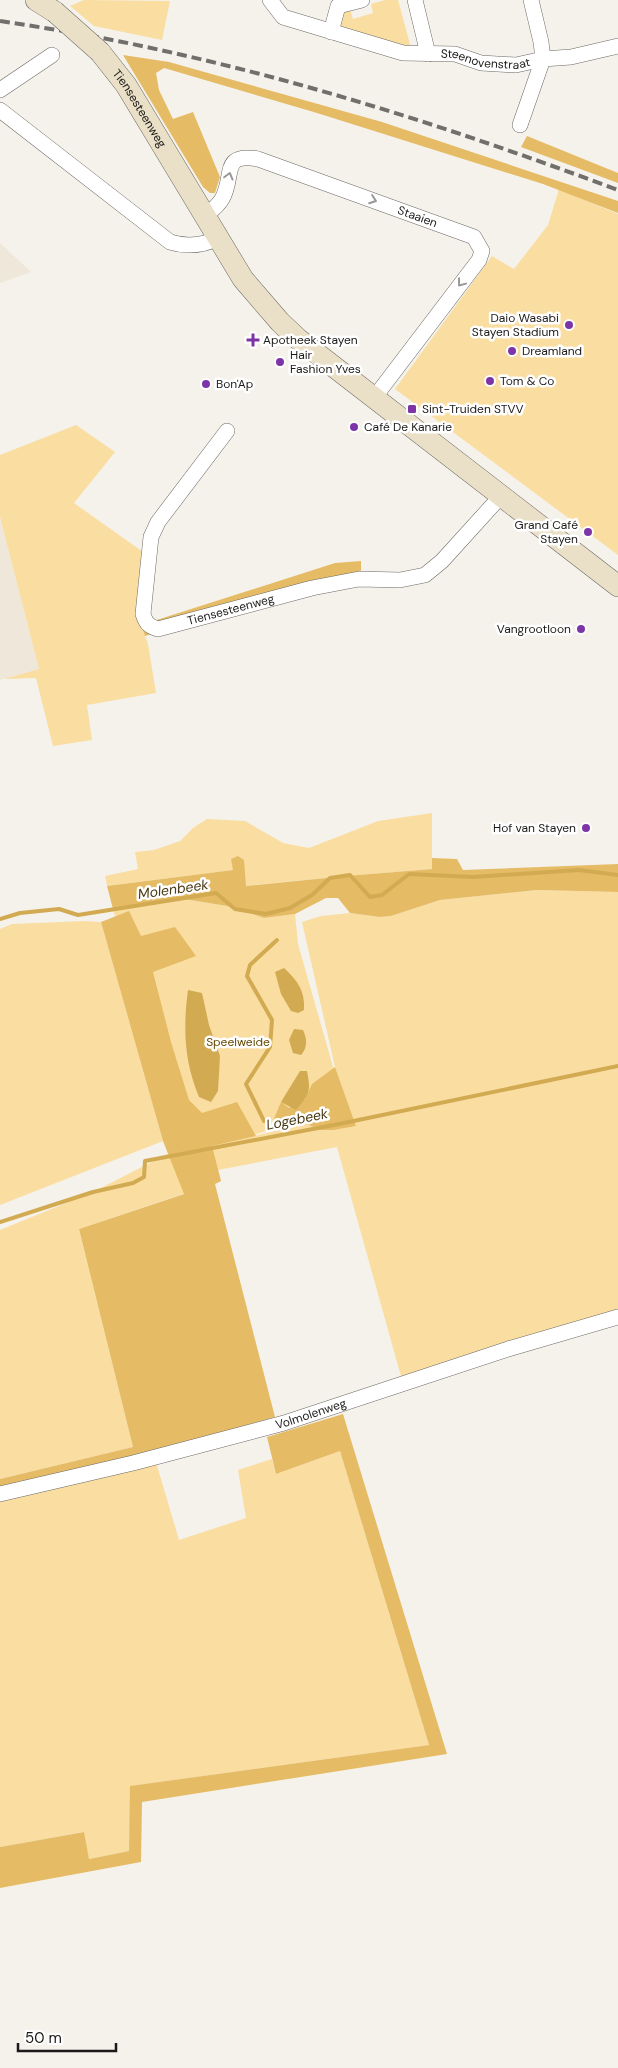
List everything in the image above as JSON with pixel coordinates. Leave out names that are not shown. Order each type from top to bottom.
[{"type":"main road","name":"Tiensesteenweg","points":[[36,0],[74,27],[109,62],[126,85],[243,279],[280,322],[298,340],[618,586]]},
{"type":"street","name":"Steenovenstraat","points":[[270,0],[283,17],[403,54],[455,54],[481,63],[516,65],[543,59],[571,57],[618,46]]},
{"type":"street","points":[[331,32],[338,6],[362,0]]},
{"type":"street","name":"Steenovenstraat","points":[[415,0],[428,54]]},
{"type":"street","name":"Steenovenstraat","points":[[520,125],[543,59],[542,42],[531,0]]},
{"type":"street","points":[[0,90],[52,55]]},
{"type":"street","points":[[0,110],[170,242],[180,245],[206,244],[218,238]]},
{"type":"street","name":"Staaien","points":[[205,216],[223,198],[232,164],[238,158],[245,157],[267,162],[474,237],[482,251],[479,260],[374,398]]},
{"type":"street","name":"Tiensesteenweg","points":[[227,431],[158,522],[151,537],[143,614],[146,623],[151,627],[158,629],[312,588],[359,578],[400,580],[425,575],[442,561],[501,496]]},
{"type":"street","name":"Volmolenweg","points":[[0,1494],[133,1463],[284,1423],[508,1349],[618,1317]]},
{"type":"shaded area","points":[[123,55],[169,62],[382,122],[618,201],[618,213],[543,184],[317,113],[164,68],[156,73],[159,90],[173,119],[193,112],[220,177],[215,193],[210,193],[203,187]]},
{"type":"shaded area","points":[[527,136],[618,173],[618,183],[521,147]]},
{"type":"shaded area","points":[[0,243],[31,272],[0,283]]},
{"type":"shaded area","points":[[0,517],[39,669],[0,680]]},
{"type":"shaded area","points":[[361,561],[361,573],[314,583],[145,636],[141,625],[335,563]]},
{"type":"shaded area","points":[[238,856],[244,860],[246,886],[432,869],[432,858],[457,859],[463,870],[618,864],[618,892],[537,890],[440,900],[391,916],[380,917],[350,913],[338,898],[326,898],[295,914],[264,918],[233,907],[184,899],[113,909],[107,886],[233,870],[231,859]]},
{"type":"shaded area","points":[[129,911],[141,936],[175,927],[196,956],[153,972],[171,1042],[189,1100],[202,1113],[237,1102],[256,1136],[212,1146],[221,1181],[215,1184],[275,1417],[136,1457],[0,1488],[0,1479],[133,1447],[79,1229],[184,1194],[163,1141],[101,922]]},
{"type":"shaded area","points":[[284,968],[297,982],[302,992],[304,1010],[298,1013],[291,1011],[281,994],[275,972]]},
{"type":"shaded area","points":[[188,990],[202,993],[209,1025],[220,1056],[218,1091],[211,1102],[199,1097],[190,1070],[185,1031]]},
{"type":"shaded area","points":[[294,1029],[303,1030],[305,1037],[306,1046],[301,1055],[293,1053],[289,1040]]},
{"type":"shaded area","points":[[335,1067],[356,1126],[321,1130],[306,1124],[291,1127],[273,1121],[281,1102],[289,1108],[305,1099],[312,1084]]},
{"type":"shaded area","points":[[300,1071],[307,1071],[309,1088],[307,1096],[296,1110],[281,1102]]},
{"type":"shaded area","points":[[343,1414],[447,1754],[142,1802],[141,1862],[0,1888],[0,1847],[84,1832],[89,1859],[129,1851],[130,1786],[429,1745],[340,1451],[276,1474],[267,1437]]},
{"type":"green space","points":[[84,0],[170,1],[162,40],[94,26],[70,6]]},
{"type":"green space","points":[[385,0],[398,0],[411,48],[344,32],[337,24],[340,11],[350,9],[353,19],[373,13],[371,4]]},
{"type":"green space","name":"Daio Wasabi Stayen Stadium","points":[[559,189],[618,214],[618,555],[395,389],[492,256],[514,269],[548,225]]},
{"type":"green space","points":[[76,425],[115,452],[74,503],[143,552],[137,614],[148,644],[156,693],[87,705],[92,740],[53,746],[36,678],[4,679],[39,669],[0,517],[0,455]]},
{"type":"green space","points":[[432,813],[432,869],[245,886],[245,877],[233,870],[107,886],[105,876],[138,869],[135,852],[154,850],[180,841],[193,828],[207,819],[245,821],[283,843],[309,848],[378,821]]},
{"type":"green space","name":"Speelweide","points":[[537,890],[618,892],[618,1315],[402,1380],[337,1147],[218,1170],[221,1181],[79,1229],[133,1447],[0,1479],[0,1230],[93,1192],[179,1148],[113,909],[184,899],[233,907],[264,918],[295,914],[298,944],[345,1109],[225,1143],[306,1124],[321,1130],[356,1126],[335,1067],[302,922],[321,916],[350,913],[380,917],[391,916],[440,900]]},
{"type":"green space","points":[[101,922],[163,1141],[0,1205],[0,929],[12,924]]},
{"type":"green space","points":[[340,1451],[429,1745],[131,1786],[129,1851],[89,1859],[83,1832],[0,1847],[0,1497],[156,1462],[179,1540],[246,1518],[238,1470],[272,1459],[276,1474]]},
{"type":"waterway","name":"Molenbeek","points":[[0,919],[20,913],[59,909],[78,915],[216,893],[235,909],[266,914],[290,908],[312,895],[330,878],[350,875],[370,897],[382,895],[409,874],[473,877],[579,870],[618,875]]},
{"type":"waterway","points":[[264,1121],[246,1084],[270,1047],[272,1020],[247,976],[250,965],[277,940]]},
{"type":"waterway","name":"Logebeek","points":[[0,1222],[93,1192],[133,1183],[144,1177],[145,1161],[339,1124],[618,1066]]},
{"type":"railway","points":[[0,21],[140,46],[276,78],[448,130],[618,190]]},
{"type":"place","name":"Daio Wasabi Stayen Stadium","points":[[569,325]]},
{"type":"place","name":"Apotheek Stayen","points":[[253,340]]},
{"type":"place","name":"Dreamland","points":[[512,351]]},
{"type":"place","name":"Hair Fashion Yves","points":[[280,362]]},
{"type":"place","name":"Tom & Co","points":[[490,381]]},
{"type":"place","name":"Bon'Ap","points":[[206,384]]},
{"type":"place","name":"Sint-Truiden STVV","points":[[412,409]]},
{"type":"place","name":"Café De Kanarie","points":[[354,427]]},
{"type":"place","name":"Grand Café Stayen","points":[[588,532]]},
{"type":"place","name":"Vangrootloon","points":[[581,629]]},
{"type":"place","name":"Hof van Stayen","points":[[586,828]]}]
